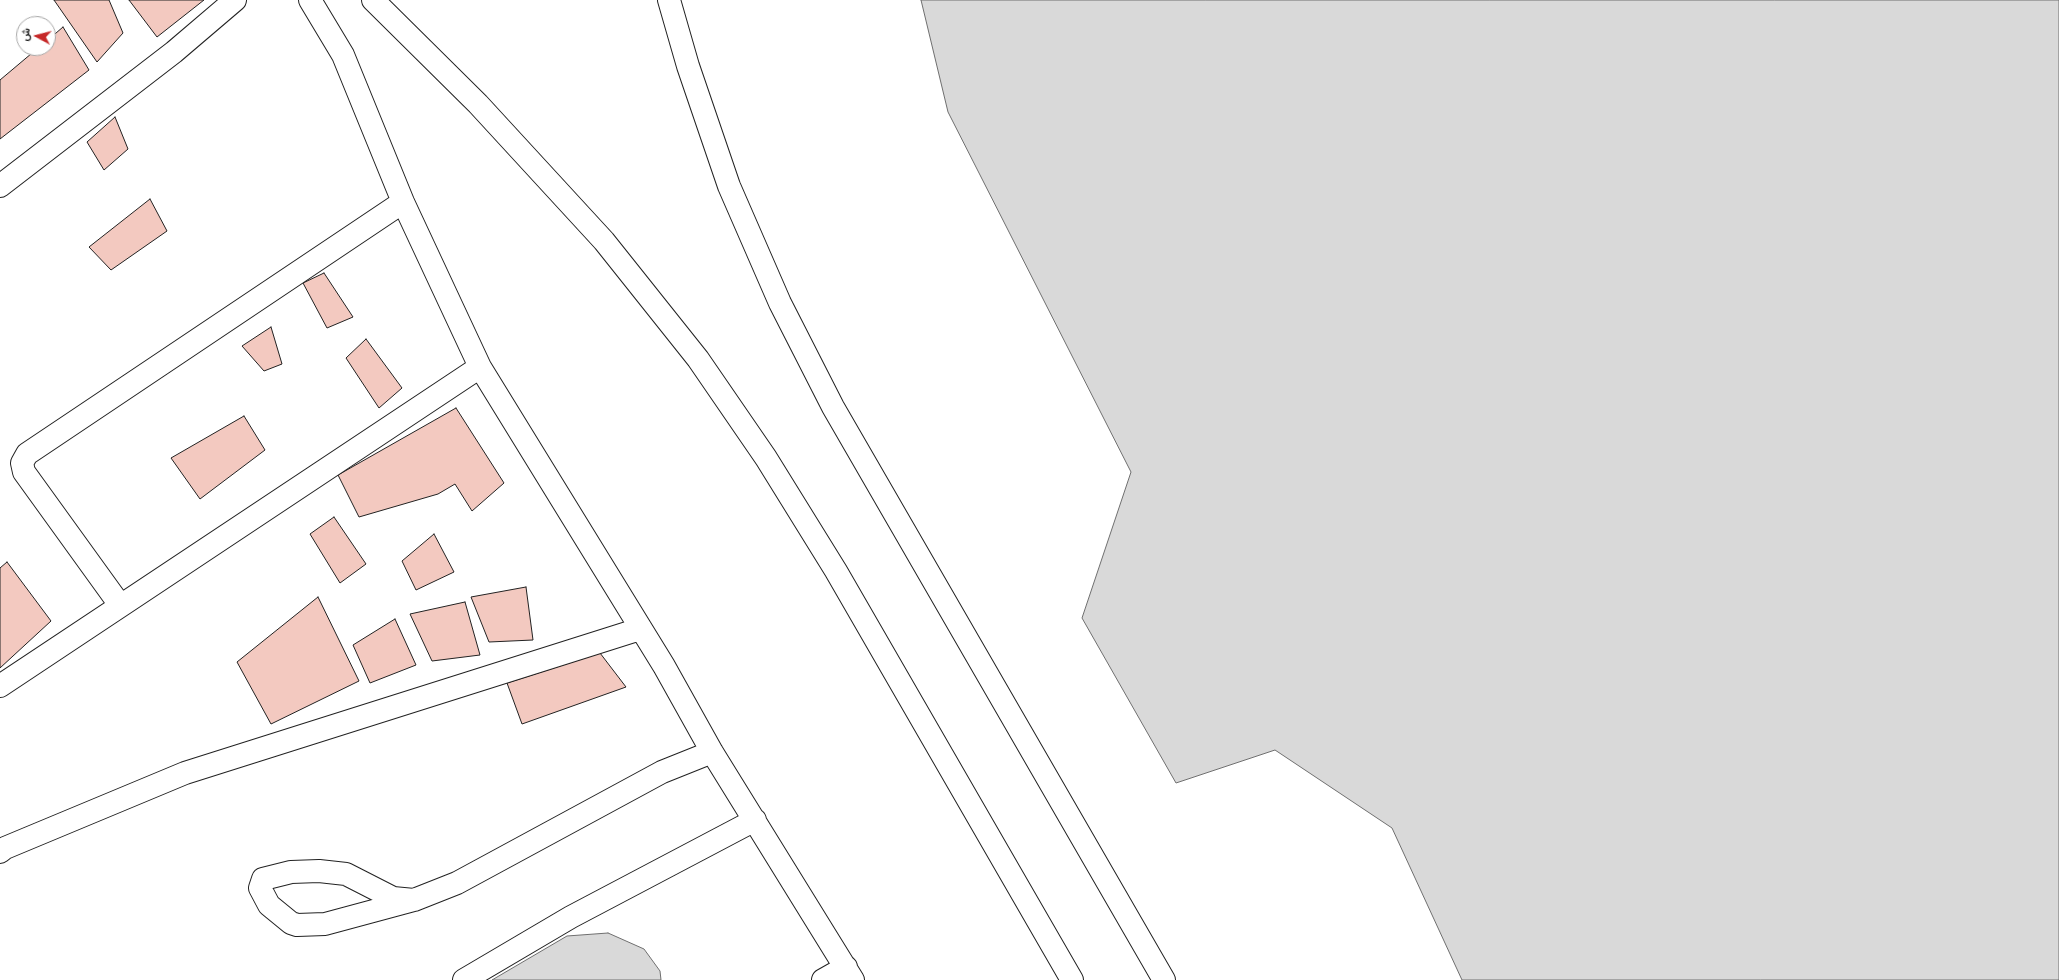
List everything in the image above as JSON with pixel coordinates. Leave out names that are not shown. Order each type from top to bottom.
[{"type":"street","points":[[0,186],[174,52],[235,0]]},
{"type":"street","points":[[310,0],[343,55],[402,202],[480,367],[664,666],[712,752],[850,974],[823,980]]},
{"type":"street","points":[[373,0],[478,104],[604,241],[698,359],[766,458],[836,571],[1072,980]]},
{"type":"street","points":[[669,0],[688,66],[729,186],[780,302],[833,406],[906,530],[1164,980]]},
{"type":"street","points":[[120,605],[24,472],[22,463],[27,454],[402,202]]},
{"type":"street","points":[[0,686],[480,367]]},
{"type":"street","points":[[0,852],[6,848],[185,773],[640,629]]},
{"type":"street","points":[[414,900],[393,898],[346,874],[319,871],[291,872],[263,879],[260,888],[269,905],[291,923],[297,925],[325,924],[414,900],[457,883],[662,772],[712,752]]},
{"type":"street","points":[[464,980],[571,917],[755,820]]},
{"type":"shaded area","points":[[921,0],[2059,0],[2059,980],[1462,980],[1392,828],[1275,750],[1176,783],[1082,618],[1131,472],[948,112]]},
{"type":"shaded area","points":[[608,933],[644,949],[660,971],[661,980],[492,980],[567,936]]},
{"type":"building","points":[[54,0],[109,0],[123,33],[97,62]]},
{"type":"building","points":[[129,0],[204,0],[157,37]]},
{"type":"building","points":[[63,27],[89,70],[0,139],[0,80],[28,56],[56,56],[56,33]]},
{"type":"building","points":[[115,117],[128,149],[104,170],[87,142]]},
{"type":"building","points":[[150,199],[167,231],[111,270],[89,247]]},
{"type":"building","points":[[324,273],[353,317],[327,328],[303,283]]},
{"type":"building","points":[[271,327],[282,364],[264,371],[242,346]]},
{"type":"building","points":[[366,339],[402,388],[379,408],[346,358]]},
{"type":"building","points":[[456,408],[504,483],[472,511],[455,484],[438,494],[359,517],[338,475]]},
{"type":"building","points":[[244,416],[265,450],[200,499],[171,458]]},
{"type":"building","points":[[334,517],[366,564],[340,583],[310,534]]},
{"type":"building","points":[[434,534],[454,572],[416,590],[402,561]]},
{"type":"building","points":[[7,562],[51,621],[0,668],[0,568]]},
{"type":"building","points":[[526,587],[533,640],[489,642],[471,597]]},
{"type":"building","points":[[318,597],[359,681],[271,724],[237,662]]},
{"type":"building","points":[[465,602],[480,655],[432,661],[410,614]]},
{"type":"building","points":[[395,619],[416,665],[370,683],[353,645]]},
{"type":"building","points":[[600,653],[626,687],[522,724],[507,683]]}]
